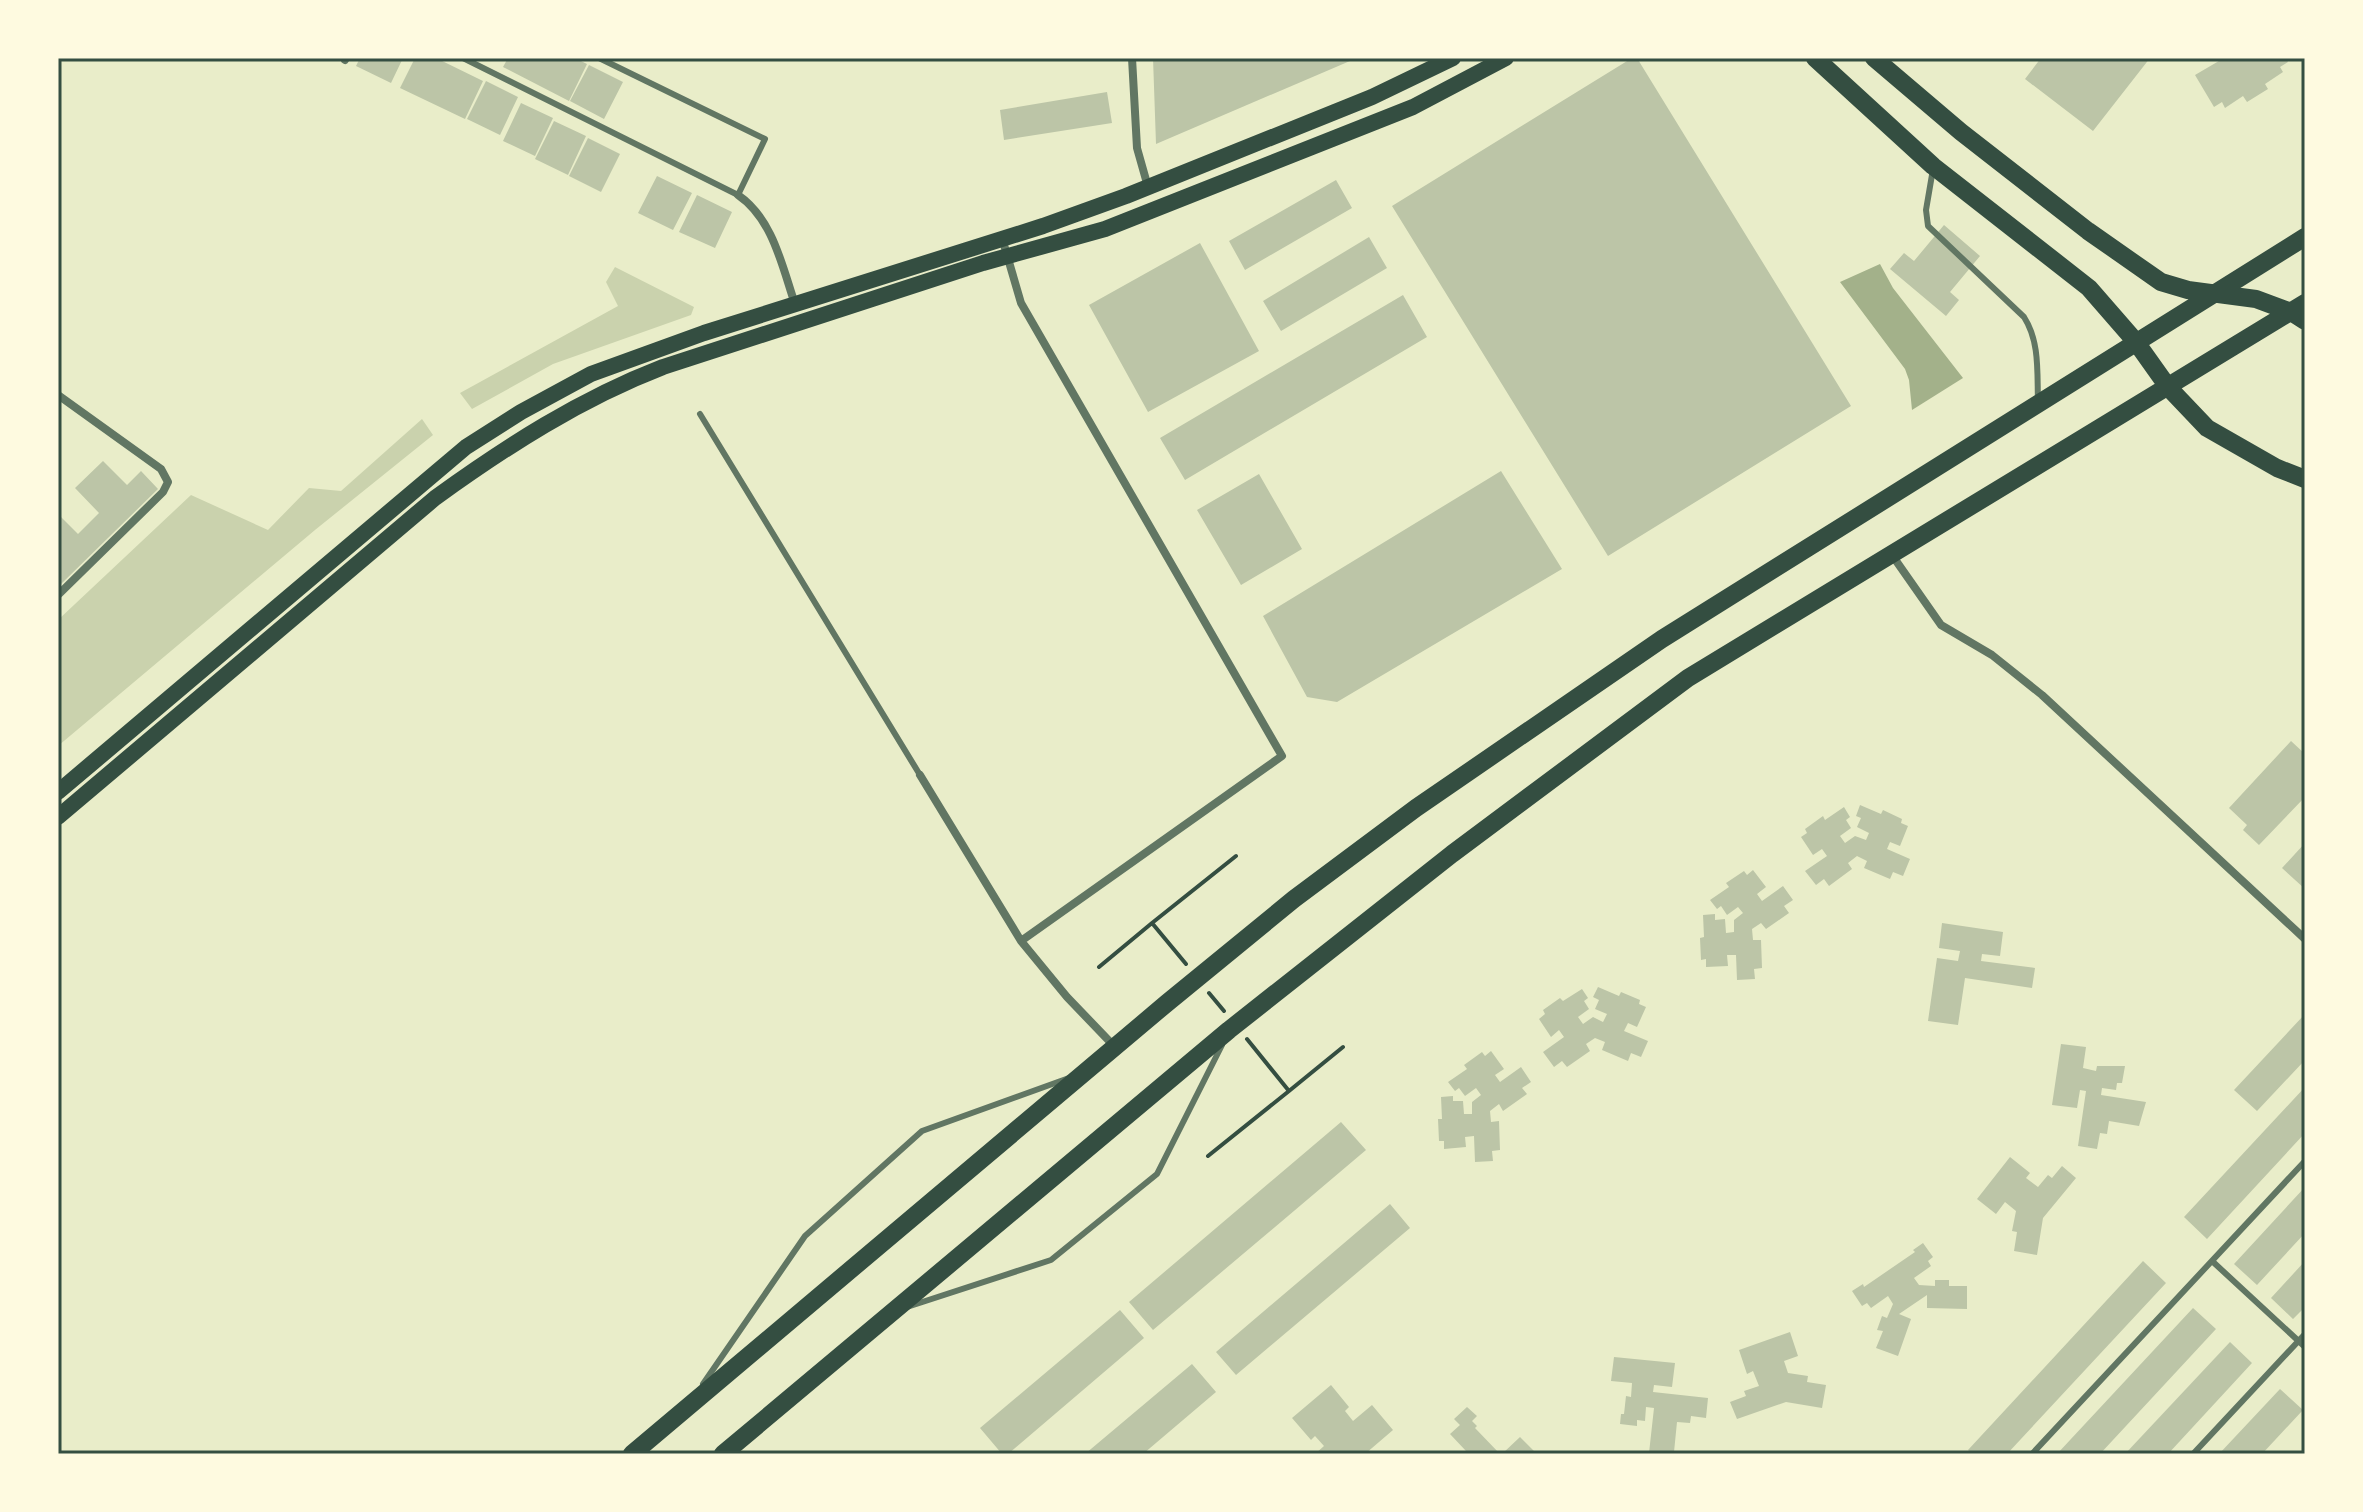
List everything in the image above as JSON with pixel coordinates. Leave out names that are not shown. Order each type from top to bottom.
[{"type":"main road","points":[[58,792],[466,447],[521,412],[591,374],[651,351],[1043,226],[1372,97],[1453,58]]},
{"type":"main road","points":[[58,817],[435,498],[549,421],[617,385],[663,367],[1006,256],[1105,229],[1413,107],[1506,58]]},
{"type":"main road","points":[[1815,58],[1933,166],[2082,281],[2136,342],[2168,387],[2207,428],[2277,468],[2305,479]]},
{"type":"main road","points":[[1874,58],[1984,150],[2088,231],[2161,282],[2188,290],[2256,299],[2300,312]]},
{"type":"main road","points":[[632,1454],[1114,1046],[1294,899],[1416,808],[1662,639],[2305,237]]},
{"type":"main road","points":[[723,1454],[1233,1026],[1452,854],[1688,678],[2168,387],[2300,312]]},
{"type":"street","points":[[1132,58],[1137,148],[1148,187]]},
{"type":"street","points":[[738,195],[766,225],[795,304]]},
{"type":"street","points":[[1002,238],[1021,303],[1282,756],[1021,941]]},
{"type":"street","points":[[58,595],[163,492],[168,482],[161,469],[59,396]]},
{"type":"street","points":[[1891,554],[1941,625],[1992,655],[2042,695],[2305,939]]},
{"type":"street","points":[[920,775],[1021,941],[1067,997],[1114,1046]]},
{"type":"lane","points":[[463,58],[738,195],[765,139],[599,58]]},
{"type":"lane","points":[[1933,166],[1926,210],[1928,226],[2029,325],[2036,349],[2038,403]]},
{"type":"lane","points":[[700,414],[920,775]]},
{"type":"lane","points":[[889,1313],[1051,1260],[1157,1174],[1233,1026]]},
{"type":"lane","points":[[687,1409],[805,1236],[922,1131],[1083,1072]]},
{"type":"lane","points":[[2032,1454],[2305,1161]]},
{"type":"lane","points":[[2212,1261],[2305,1347]]},
{"type":"lane","points":[[2193,1454],[2305,1334]]},
{"type":"path","points":[[1099,967],[1236,856]]},
{"type":"path","points":[[1152,923],[1191,971]]},
{"type":"path","points":[[1201,983],[1289,1091]]},
{"type":"path","points":[[1208,1156],[1343,1047]]},
{"type":"shaded area","points":[[1880,264],[1893,288],[1963,378],[1912,410],[1905,369],[1840,282]]},
{"type":"shaded area","points":[[615,267],[694,307],[691,315],[553,364],[472,409],[460,393],[618,306],[606,282]]},
{"type":"shaded area","points":[[422,419],[433,435],[58,746],[58,620],[191,495],[268,530],[309,488],[341,491]]},
{"type":"building","points":[[360,58],[403,58],[391,83],[356,66]]},
{"type":"building","points":[[415,58],[436,58],[483,81],[465,119],[400,88]]},
{"type":"building","points":[[508,58],[575,58],[587,64],[569,101],[503,67]]},
{"type":"building","points":[[1153,58],[1357,58],[1156,144]]},
{"type":"building","points":[[1632,58],[1637,58],[1851,406],[1608,556],[1392,206]]},
{"type":"building","points":[[2041,58],[2150,58],[2093,131],[2025,79]]},
{"type":"building","points":[[2224,58],[2286,58],[2288,62],[2280,67],[2283,72],[2265,84],[2268,89],[2247,102],[2243,96],[2225,108],[2222,102],[2214,107],[2195,75]]},
{"type":"building","points":[[589,65],[623,82],[604,119],[570,101]]},
{"type":"building","points":[[486,81],[518,97],[500,135],[467,119]]},
{"type":"building","points":[[1107,92],[1112,123],[1004,140],[1000,110]]},
{"type":"building","points":[[521,103],[553,118],[535,156],[503,141]]},
{"type":"building","points":[[554,121],[586,136],[568,175],[535,159]]},
{"type":"building","points":[[588,138],[620,154],[601,192],[569,176]]},
{"type":"building","points":[[657,176],[692,193],[673,230],[638,213]]},
{"type":"building","points":[[1336,180],[1352,208],[1245,270],[1229,241]]},
{"type":"building","points":[[697,195],[732,212],[715,248],[679,232]]},
{"type":"building","points":[[1944,225],[1980,256],[1950,292],[1959,300],[1946,316],[1890,269],[1904,253],[1914,261]]},
{"type":"building","points":[[1369,237],[1387,268],[1281,331],[1263,301]]},
{"type":"building","points":[[1200,243],[1259,351],[1148,412],[1089,305]]},
{"type":"building","points":[[1403,295],[1427,337],[1185,480],[1160,438]]},
{"type":"building","points":[[103,461],[127,485],[141,471],[158,489],[58,587],[58,514],[78,534],[99,513],[75,488]]},
{"type":"building","points":[[1501,471],[1562,569],[1337,702],[1307,697],[1263,616]]},
{"type":"building","points":[[1259,474],[1302,549],[1241,585],[1197,510]]},
{"type":"building","points":[[2291,741],[2305,754],[2305,797],[2259,845],[2243,830],[2247,825],[2229,808]]},
{"type":"building","points":[[1860,805],[1881,814],[1883,810],[1902,819],[1901,823],[1908,826],[1900,846],[1890,842],[1887,849],[1910,859],[1903,876],[1893,872],[1890,879],[1864,868],[1867,861],[1857,856],[1848,863],[1852,869],[1829,886],[1824,879],[1816,885],[1805,871],[1827,856],[1822,849],[1813,855],[1801,837],[1807,833],[1805,829],[1823,816],[1825,820],[1844,807],[1850,817],[1846,820],[1851,828],[1840,836],[1845,843],[1855,836],[1866,840],[1869,833],[1857,827],[1861,818],[1856,816]]},
{"type":"building","points":[[2305,843],[2305,889],[2282,868]]},
{"type":"building","points":[[1753,870],[1766,887],[1757,894],[1762,901],[1783,886],[1793,900],[1784,906],[1789,913],[1766,929],[1761,923],[1752,929],[1753,940],[1761,940],[1762,968],[1754,969],[1755,979],[1737,980],[1736,955],[1727,955],[1728,966],[1706,967],[1706,959],[1701,960],[1703,915],[1715,914],[1715,920],[1725,919],[1726,933],[1734,932],[1734,920],[1743,913],[1738,907],[1727,915],[1721,906],[1717,909],[1710,900],[1729,887],[1726,883],[1744,871],[1747,875]]},
{"type":"building","points":[[1942,923],[2003,932],[2000,956],[1982,954],[1981,961],[2035,968],[2032,988],[1965,978],[1958,1025],[1928,1021],[1937,958],[1958,961],[1960,951],[1939,948]]},
{"type":"building","points":[[1598,987],[1619,996],[1621,992],[1640,1000],[1639,1004],[1646,1007],[1637,1027],[1628,1023],[1624,1031],[1648,1041],[1641,1057],[1631,1053],[1628,1061],[1602,1050],[1605,1042],[1595,1038],[1586,1044],[1590,1051],[1567,1067],[1562,1061],[1554,1067],[1543,1052],[1564,1037],[1559,1030],[1551,1037],[1539,1019],[1545,1014],[1543,1010],[1560,998],[1563,1001],[1582,989],[1588,998],[1584,1001],[1589,1009],[1578,1017],[1583,1024],[1593,1017],[1603,1022],[1607,1014],[1595,1009],[1599,1000],[1593,997]]},
{"type":"building","points":[[2305,1014],[2305,1060],[2257,1111],[2234,1090]]},
{"type":"building","points":[[2061,1044],[2086,1047],[2083,1068],[2096,1071],[2097,1066],[2125,1066],[2122,1083],[2117,1083],[2116,1090],[2102,1088],[2101,1095],[2146,1102],[2139,1126],[2109,1121],[2107,1134],[2100,1133],[2097,1149],[2078,1146],[2086,1091],[2080,1090],[2077,1108],[2052,1105]]},
{"type":"building","points":[[1491,1051],[1504,1069],[1495,1075],[1500,1082],[1521,1067],[1531,1082],[1522,1088],[1527,1094],[1503,1111],[1499,1104],[1490,1111],[1491,1122],[1499,1121],[1500,1150],[1492,1151],[1493,1161],[1475,1162],[1474,1136],[1465,1137],[1466,1147],[1444,1149],[1444,1141],[1439,1141],[1441,1097],[1453,1096],[1453,1101],[1463,1101],[1464,1114],[1472,1114],[1472,1102],[1481,1095],[1476,1088],[1465,1096],[1459,1088],[1455,1091],[1448,1082],[1467,1069],[1464,1065],[1482,1052],[1485,1056]]},
{"type":"building","points":[[2305,1087],[2305,1133],[2207,1239],[2184,1217]]},
{"type":"building","points":[[1341,1122],[1366,1150],[1153,1330],[1129,1302]]},
{"type":"building","points":[[2010,1157],[2030,1173],[2026,1178],[2038,1187],[2048,1175],[2052,1178],[2062,1166],[2076,1178],[2043,1218],[2037,1255],[2014,1251],[2017,1232],[2012,1231],[2016,1211],[2005,1202],[1996,1214],[1977,1199]]},
{"type":"building","points":[[2305,1187],[2305,1233],[2257,1285],[2234,1264]]},
{"type":"building","points":[[1390,1204],[1410,1228],[1236,1375],[1216,1352]]},
{"type":"building","points":[[1923,1243],[1933,1257],[1928,1261],[1931,1266],[1914,1278],[1919,1285],[1935,1286],[1935,1280],[1949,1280],[1949,1286],[1967,1286],[1967,1309],[1927,1308],[1927,1295],[1899,1314],[1911,1319],[1898,1356],[1876,1348],[1883,1331],[1877,1330],[1882,1316],[1887,1318],[1893,1304],[1888,1296],[1871,1308],[1867,1303],[1862,1306],[1852,1291],[1863,1284],[1864,1287],[1915,1252],[1913,1250]]},
{"type":"building","points":[[2143,1261],[2166,1283],[2007,1454],[1972,1454],[1968,1450]]},
{"type":"building","points":[[2305,1261],[2305,1307],[2293,1319],[2271,1298]]},
{"type":"building","points":[[2193,1308],[2216,1329],[2100,1454],[2057,1454]]},
{"type":"building","points":[[1120,1310],[1144,1338],[1008,1454],[1002,1454],[980,1428]]},
{"type":"building","points":[[1790,1332],[1798,1356],[1784,1361],[1788,1373],[1808,1376],[1807,1382],[1826,1385],[1822,1408],[1786,1402],[1737,1419],[1730,1402],[1746,1396],[1744,1391],[1759,1386],[1753,1371],[1747,1374],[1739,1350]]},
{"type":"building","points":[[2230,1342],[2252,1363],[2168,1454],[2125,1454]]},
{"type":"building","points":[[1614,1357],[1675,1363],[1672,1387],[1654,1385],[1653,1392],[1708,1398],[1706,1418],[1691,1416],[1690,1423],[1677,1422],[1674,1452],[1649,1453],[1654,1408],[1646,1407],[1645,1421],[1637,1420],[1637,1426],[1620,1424],[1626,1396],[1631,1397],[1632,1383],[1611,1381]]},
{"type":"building","points":[[1192,1364],[1216,1392],[1143,1454],[1085,1454]]},
{"type":"building","points":[[1331,1385],[1349,1407],[1345,1411],[1353,1421],[1372,1405],[1393,1430],[1365,1454],[1315,1454],[1324,1446],[1315,1436],[1311,1440],[1292,1418]]},
{"type":"building","points":[[2280,1389],[2303,1410],[2262,1454],[2219,1454]]},
{"type":"building","points":[[1467,1407],[1477,1416],[1472,1421],[1477,1426],[1475,1428],[1500,1454],[1463,1454],[1466,1451],[1450,1434],[1460,1425],[1454,1419]]},
{"type":"building","points":[[1520,1437],[1537,1454],[1502,1454]]}]
